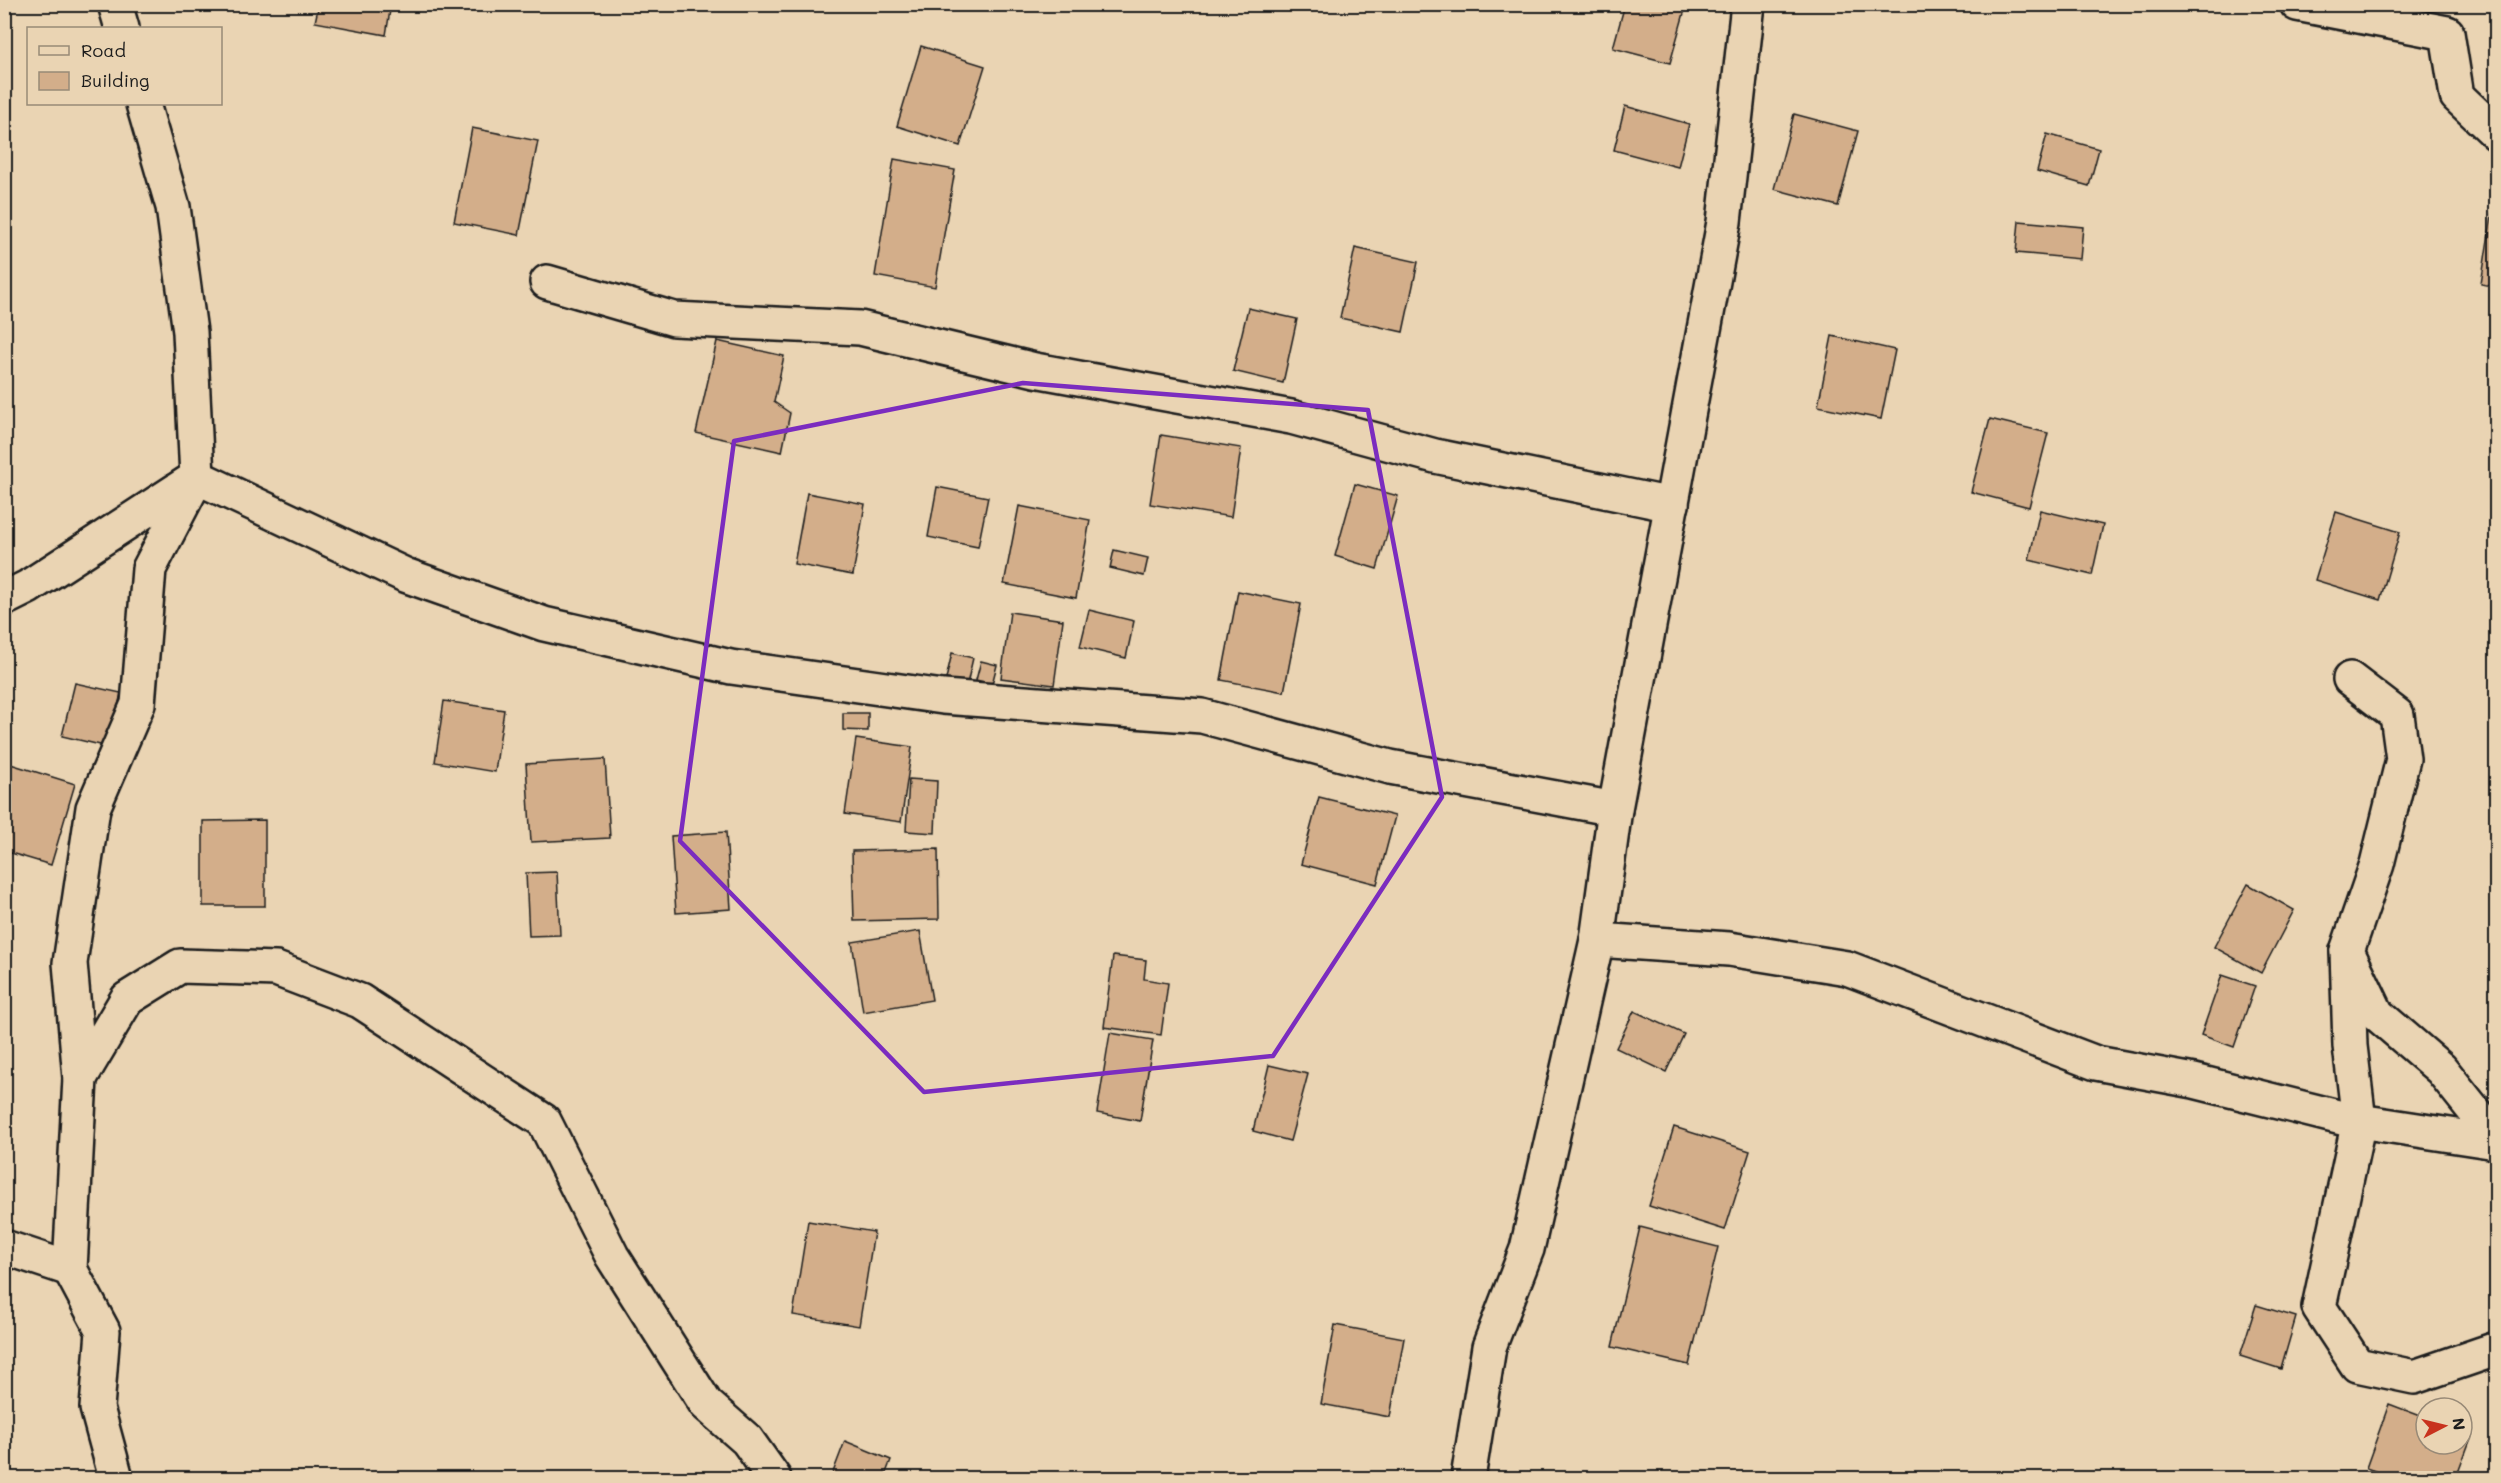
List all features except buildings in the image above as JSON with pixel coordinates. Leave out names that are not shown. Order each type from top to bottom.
[{"type":"street","points":[[115,4],[122,27]]},
{"type":"street","points":[[1468,1479],[1489,1347],[1527,1249],[1598,940],[1615,809],[1724,222],[1748,4]]},
{"type":"street","points":[[2297,4],[2447,33],[2457,96],[2496,133]]},
{"type":"street","points":[[116,1479],[97,1408],[103,1331],[70,1269],[80,1078],[70,963],[93,808],[138,704],[149,569],[197,477],[190,332],[174,218],[143,105]]},
{"type":"street","points":[[547,282],[675,319],[860,328],[1035,370],[1291,417],[1435,456],[1672,505]]},
{"type":"street","points":[[197,477],[405,575],[544,624],[731,667],[920,694],[1202,716],[1390,766],[1615,809]]},
{"type":"street","points":[[4,599],[28,587],[197,477]]},
{"type":"street","points":[[2350,679],[2397,715],[2403,759],[2377,864],[2347,951],[2350,1046],[2359,1121],[2319,1307],[2357,1365],[2414,1377],[2496,1348]]},
{"type":"street","points":[[1598,940],[1729,949],[1847,968],[2097,1063],[2194,1081],[2359,1121],[2496,1142]]},
{"type":"street","points":[[2347,951],[2377,1014],[2441,1069],[2496,1138]]},
{"type":"street","points":[[80,1078],[127,999],[180,966],[276,969],[360,1001],[544,1121],[612,1256],[706,1404],[747,1440],[774,1479]]},
{"type":"street","points":[[4,1247],[70,1269]]},
{"type":"highlighted area","points":[[1023,383],[1368,410],[1442,797],[1273,1056],[924,1092],[680,841],[734,441]]}]
